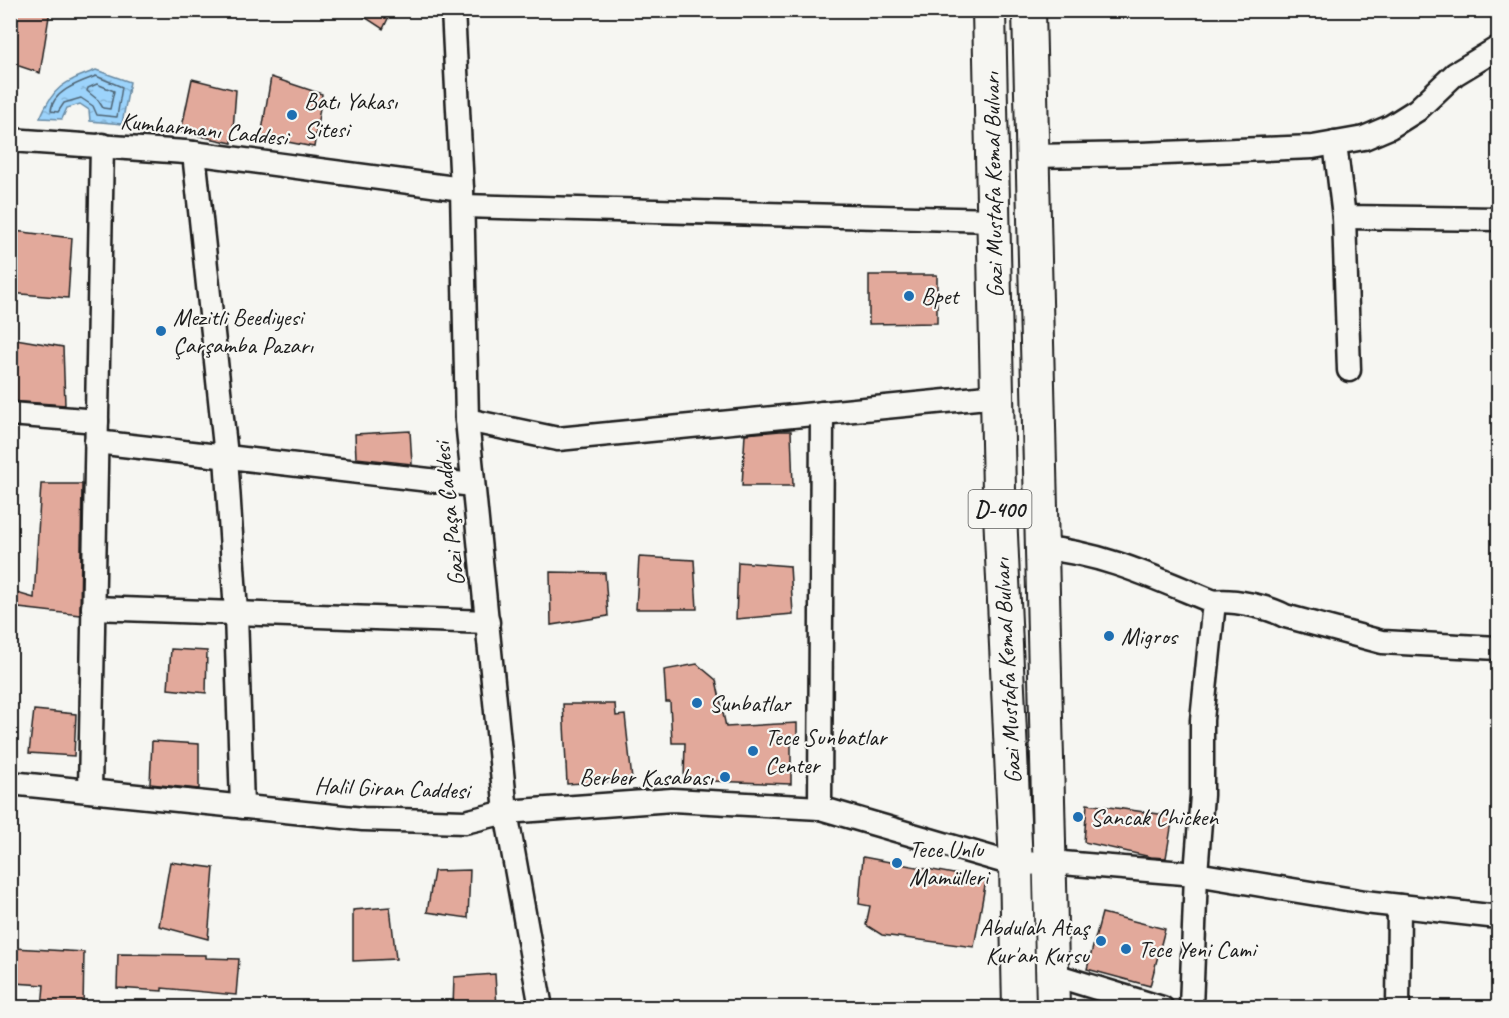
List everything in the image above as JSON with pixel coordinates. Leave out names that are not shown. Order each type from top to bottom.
[{"type":"highway","name":"Gazi Mustafa Kemal Bulvarı","points":[[989,10],[1000,503],[1016,865],[1019,1008]]},
{"type":"highway","name":"Gazi Mustafa Kemal Bulvarı","points":[[1029,10],[1053,1008]]},
{"type":"street","name":"Gazi Paşa Caddesi","points":[[453,10],[462,197],[467,420],[506,812],[541,1008]]},
{"type":"street","points":[[1033,156],[1313,147],[1364,138],[1390,127],[1417,110],[1455,74],[1498,48]]},
{"type":"street","name":"Kumharmanı Caddesi","points":[[10,140],[194,153],[462,197],[994,220]]},
{"type":"street","points":[[1335,143],[1344,217],[1349,370]]},
{"type":"street","points":[[90,791],[102,145]]},
{"type":"street","points":[[194,153],[226,456],[236,613],[242,807]]},
{"type":"street","points":[[1344,217],[1498,219]]},
{"type":"street","points":[[467,420],[558,439],[997,396]]},
{"type":"street","points":[[820,808],[822,413]]},
{"type":"street","points":[[10,414],[226,456],[473,485]]},
{"type":"street","points":[[1042,548],[1072,550],[1118,562],[1214,602],[1224,600],[1276,611],[1285,616],[1382,642],[1498,648]]},
{"type":"street","points":[[1191,1008],[1196,874],[1202,795],[1202,720],[1214,602]]},
{"type":"street","points":[[93,608],[488,622]]},
{"type":"street","name":"Halil Giran Caddesi","points":[[10,783],[363,819],[465,822],[506,812],[672,800],[820,808],[1016,865]]},
{"type":"street","points":[[1016,865],[1050,862],[1196,874],[1399,906],[1498,917]]},
{"type":"street","points":[[1398,1008],[1399,906]]},
{"type":"street","points":[[1051,974],[1162,1008]]},
{"type":"water","points":[[96,70],[130,82],[122,124],[90,121],[89,110],[80,104],[67,108],[62,119],[40,118],[56,91],[68,82]]},
{"type":"building","points":[[10,10],[50,10],[40,73],[10,63]]},
{"type":"building","name":"Batı Yakası Sitesi","points":[[354,10],[392,10],[383,29]]},
{"type":"building","name":"Batı Yakası Sitesi","points":[[271,77],[322,94],[314,147],[261,137]]},
{"type":"building","name":"Batı Yakası Sitesi","points":[[192,79],[236,90],[232,143],[181,132]]},
{"type":"building","points":[[14,231],[72,238],[68,298],[10,293]]},
{"type":"building","points":[[869,275],[937,275],[937,323],[869,324]]},
{"type":"building","points":[[10,338],[63,347],[65,405],[10,401]]},
{"type":"building","points":[[410,431],[412,464],[356,458],[355,434]]},
{"type":"building","points":[[791,431],[793,486],[742,486],[745,434]]},
{"type":"building","points":[[41,484],[82,484],[80,615],[10,607],[10,591],[34,598]]},
{"type":"building","points":[[639,557],[694,560],[697,609],[636,609]]},
{"type":"building","points":[[738,562],[790,566],[793,614],[736,619]]},
{"type":"building","points":[[550,572],[605,573],[608,616],[551,625]]},
{"type":"building","points":[[171,649],[207,651],[206,693],[168,689]]},
{"type":"building","points":[[697,664],[716,680],[726,727],[797,723],[797,742],[791,742],[791,784],[684,780],[685,743],[672,743],[670,702],[666,702],[664,670]]},
{"type":"building","points":[[563,704],[615,704],[616,716],[625,715],[632,780],[567,784]]},
{"type":"building","points":[[34,710],[76,714],[74,756],[29,753]]},
{"type":"building","points":[[152,741],[199,744],[199,789],[150,784]]},
{"type":"building","points":[[1087,804],[1173,816],[1166,858],[1151,857],[1084,842]]},
{"type":"building","points":[[863,857],[986,880],[974,947],[882,935],[866,925],[870,906],[859,904]]},
{"type":"building","points":[[170,862],[214,868],[208,939],[159,926]]},
{"type":"building","points":[[470,870],[468,918],[427,912],[434,871]]},
{"type":"building","points":[[390,907],[396,959],[353,961],[353,910]]},
{"type":"building","name":"Tece Yeni Cami","points":[[1102,913],[1165,929],[1150,986],[1087,969]]},
{"type":"building","points":[[14,948],[84,952],[83,1008],[42,1008],[44,985],[14,983]]},
{"type":"building","points":[[118,954],[206,955],[206,958],[239,959],[236,995],[162,988],[162,991],[117,988]]},
{"type":"building","points":[[495,974],[497,1008],[453,1008],[454,977]]},
{"type":"place","name":"Batı Yakası Sitesi","points":[[292,115]]},
{"type":"place","name":"Bpet","points":[[909,296]]},
{"type":"place","name":"Mezitli Beediyesi Çarşamba Pazarı","points":[[161,331]]},
{"type":"place","name":"Migros","points":[[1109,636]]},
{"type":"place","name":"Sunbatlar","points":[[697,703]]},
{"type":"place","name":"Tece Sunbatlar Center","points":[[753,751]]},
{"type":"place","name":"Berber Kasabası","points":[[725,777]]},
{"type":"place","name":"Sancak Chicken","points":[[1078,817]]},
{"type":"place","name":"Tece Unlu Mamülleri","points":[[897,863]]},
{"type":"place","name":"Abdulah Ataş Kur'an Kursu","points":[[1101,941]]},
{"type":"place","name":"Tece Yeni Cami","points":[[1126,949]]}]
